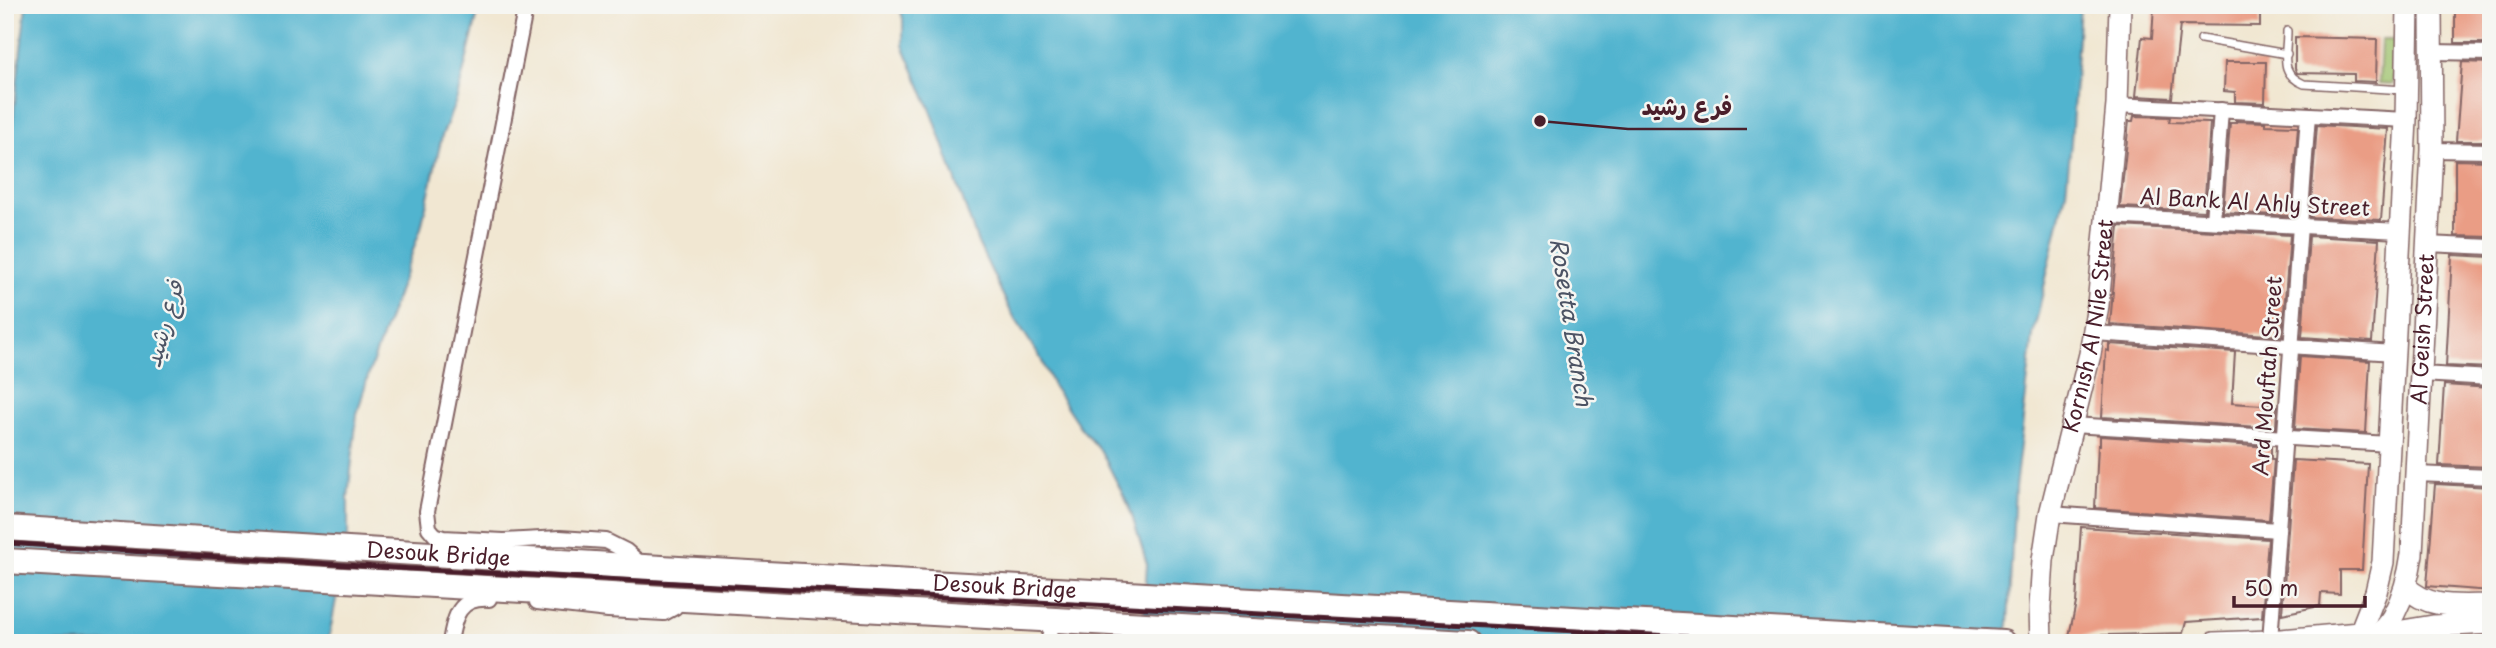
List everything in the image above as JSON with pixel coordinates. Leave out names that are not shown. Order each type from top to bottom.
[{"type":"highway","name":"Desouk Bridge","points":[[5,528],[556,562],[2003,643]]},
{"type":"highway","name":"Desouk Bridge","points":[[5,561],[680,599],[1051,632],[1133,625],[1468,643]]},
{"type":"main road","name":"Kornish Al Nile Street","points":[[2041,643],[2043,560],[2050,514],[2094,333],[2118,105],[2120,5]]},
{"type":"main road","name":"Al Geish Street","points":[[2367,638],[2381,572],[2406,120],[2408,5]]},
{"type":"main road","name":"Al Geish Street","points":[[2367,638],[2392,619],[2406,587],[2412,554],[2432,150],[2431,5]]},
{"type":"main road","points":[[2407,34],[2431,43]]},
{"type":"main road","points":[[2399,261],[2427,253]]},
{"type":"main road","points":[[2406,587],[2414,595],[2434,604],[2491,606]]},
{"type":"main road","points":[[2214,643],[2367,638],[2433,626],[2491,623]]},
{"type":"street","points":[[526,5],[427,511],[429,528],[435,535],[452,540],[560,538],[606,541],[626,551],[644,567]]},
{"type":"street","points":[[2431,43],[2491,53]]},
{"type":"street","points":[[2118,105],[2406,120]]},
{"type":"street","points":[[2213,221],[2221,110]]},
{"type":"street","name":"Ard Mouftah Street","points":[[2270,641],[2308,115]]},
{"type":"street","points":[[2432,150],[2491,151]]},
{"type":"street","name":"Al Bank Al Ahly Street","points":[[2107,216],[2400,231]]},
{"type":"street","points":[[2427,253],[2491,247]]},
{"type":"street","points":[[2094,333],[2394,354]]},
{"type":"street","points":[[2421,373],[2491,378]]},
{"type":"street","points":[[2072,425],[2389,444]]},
{"type":"street","points":[[2416,474],[2491,477]]},
{"type":"street","points":[[2050,514],[2278,530]]},
{"type":"street","points":[[450,643],[455,619],[465,604],[477,598],[654,613],[669,610],[680,599]]},
{"type":"lane","points":[[2287,31],[2286,68],[2292,79],[2304,84],[2407,90]]},
{"type":"lane","points":[[2201,39],[2287,54]]},
{"type":"green space","points":[[2381,40],[2397,40],[2393,84],[2379,83]]},
{"type":"water","points":[[26,5],[480,5],[457,98],[442,136],[421,228],[357,414],[348,497],[348,534],[328,643],[5,643],[5,249],[9,154]]},
{"type":"water","name":"Rosetta Branch","points":[[899,5],[2080,5],[2066,191],[2033,335],[2015,488],[2007,643],[1142,643],[1147,564],[1129,506],[1101,451],[1080,427],[1053,386],[1041,359],[1011,312],[978,243],[932,113],[903,45],[903,19]]},
{"type":"building","points":[[2154,5],[2260,5],[2260,26],[2180,25],[2172,98],[2136,96],[2142,37],[2152,38]]},
{"type":"building","points":[[2455,5],[2491,5],[2491,43],[2455,43]]},
{"type":"building","points":[[2295,37],[2377,39],[2376,82],[2354,81],[2354,74],[2297,73]]},
{"type":"building","points":[[2225,62],[2266,62],[2265,103],[2235,102],[2235,92],[2224,91]]},
{"type":"building","points":[[2462,62],[2491,63],[2491,141],[2456,141]]},
{"type":"building","points":[[2134,116],[2170,117],[2169,122],[2210,123],[2204,211],[2120,207],[2129,121],[2133,121]]},
{"type":"building","points":[[2236,121],[2298,126],[2291,216],[2223,212],[2230,123]]},
{"type":"building","points":[[2317,125],[2388,129],[2381,220],[2310,217]]},
{"type":"building","points":[[2455,160],[2491,161],[2491,237],[2455,236]]},
{"type":"building","points":[[2119,226],[2290,235],[2282,336],[2110,324]]},
{"type":"building","points":[[2309,236],[2379,240],[2372,342],[2302,337]]},
{"type":"building","points":[[2452,255],[2491,257],[2491,368],[2446,366]]},
{"type":"building","points":[[2109,344],[2235,352],[2232,403],[2277,406],[2276,428],[2102,417],[2106,350],[2109,351]]},
{"type":"building","points":[[2300,356],[2370,361],[2366,433],[2295,429]]},
{"type":"building","points":[[2444,385],[2491,388],[2491,467],[2439,465]]},
{"type":"building","points":[[2100,436],[2271,447],[2271,459],[2274,459],[2269,520],[2095,508]]},
{"type":"building","points":[[2293,460],[2368,464],[2362,570],[2340,570],[2340,594],[2321,593],[2320,606],[2282,614]]},
{"type":"building","points":[[2435,484],[2491,487],[2491,591],[2427,586]]},
{"type":"building","points":[[2081,527],[2268,539],[2262,617],[2186,622],[2183,633],[2069,636],[2076,603]]},
{"type":"railway","points":[[5,543],[377,567],[1804,643]]},
{"type":"place","name":"فرع رشيد","points":[[1540,121]]}]
